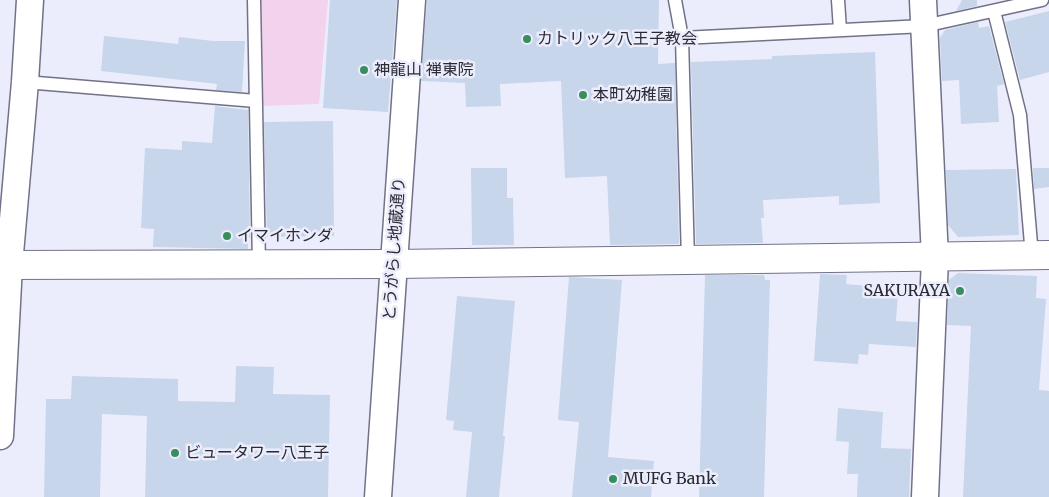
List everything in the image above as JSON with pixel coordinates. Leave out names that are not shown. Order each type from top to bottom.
[{"type":"street","points":[[0,436],[5,265],[25,82],[30,0]]},
{"type":"street","name":"とうがらし地蔵通り","points":[[378,497],[412,0]]},
{"type":"street","points":[[923,0],[935,258],[925,497]]},
{"type":"street","points":[[5,265],[394,264],[935,258],[1040,255]]},
{"type":"lane","points":[[254,0],[258,265]]},
{"type":"lane","points":[[675,0],[682,38],[688,261]]},
{"type":"lane","points":[[838,0],[840,30]]},
{"type":"lane","points":[[682,38],[924,26],[1042,0]]},
{"type":"lane","points":[[994,11],[1020,115],[1040,255]]},
{"type":"lane","points":[[25,82],[256,101]]},
{"type":"shaded area","points":[[259,0],[328,0],[319,104],[261,106]]},
{"type":"building","points":[[330,0],[397,0],[388,112],[323,108]]},
{"type":"building","points":[[427,0],[659,0],[658,64],[675,63],[679,244],[610,245],[607,176],[565,178],[561,81],[500,84],[501,106],[466,107],[465,83],[421,81]]},
{"type":"building","points":[[962,0],[977,0],[977,6],[956,11]]},
{"type":"building","points":[[1049,11],[1049,72],[1020,80],[1005,22]]},
{"type":"building","points":[[978,22],[979,28],[989,26],[1004,84],[997,86],[999,122],[961,124],[959,80],[942,81],[940,38],[945,30]]},
{"type":"building","points":[[104,36],[178,44],[179,37],[213,41],[245,41],[242,92],[216,90],[217,84],[101,71]]},
{"type":"building","points":[[875,52],[880,203],[839,205],[839,196],[763,200],[764,218],[761,218],[763,243],[696,244],[691,62],[772,59],[772,56]]},
{"type":"building","points":[[215,106],[248,110],[250,238],[248,238],[248,249],[153,247],[154,229],[141,228],[145,148],[182,150],[182,141],[212,143]]},
{"type":"building","points":[[333,121],[334,236],[267,237],[264,122]]},
{"type":"building","points":[[471,168],[507,168],[507,198],[513,198],[514,245],[472,245]]},
{"type":"building","points":[[1033,168],[1049,168],[1049,187],[1034,189]]},
{"type":"building","points":[[1016,169],[1019,235],[958,237],[948,225],[946,170]]},
{"type":"building","points":[[958,273],[1037,276],[1036,298],[1046,299],[1039,390],[1049,391],[1049,497],[963,497],[971,326],[947,325],[949,280]]},
{"type":"building","points":[[820,274],[847,275],[846,284],[868,286],[868,291],[898,293],[896,321],[917,322],[916,347],[869,344],[868,355],[859,354],[858,364],[814,361]]},
{"type":"building","points":[[705,275],[764,275],[765,280],[770,280],[764,497],[699,497]]},
{"type":"building","points":[[569,277],[622,280],[608,457],[654,461],[651,497],[572,497],[579,422],[558,420]]},
{"type":"building","points":[[457,296],[515,301],[499,497],[466,497],[472,432],[453,430],[454,421],[446,420]]},
{"type":"building","points":[[236,366],[274,367],[273,394],[330,395],[328,497],[145,497],[147,416],[102,414],[100,497],[44,497],[46,399],[71,399],[72,376],[178,379],[178,401],[235,402]]},
{"type":"building","points":[[838,408],[883,412],[881,448],[911,449],[909,497],[857,497],[858,474],[847,474],[849,442],[836,441]]},
{"type":"place","name":"カトリック八王子教会","points":[[527,39]]},
{"type":"place","name":"神龍山 禅東院","points":[[364,70]]},
{"type":"place","name":"本町幼稚園","points":[[583,95]]},
{"type":"place","name":"イマイホンダ","points":[[227,236]]},
{"type":"place","name":"SAKURAYA","points":[[960,291]]},
{"type":"place","name":"ビュータワー八王子","points":[[175,453]]},
{"type":"place","name":"MUFG Bank","points":[[613,479]]}]
